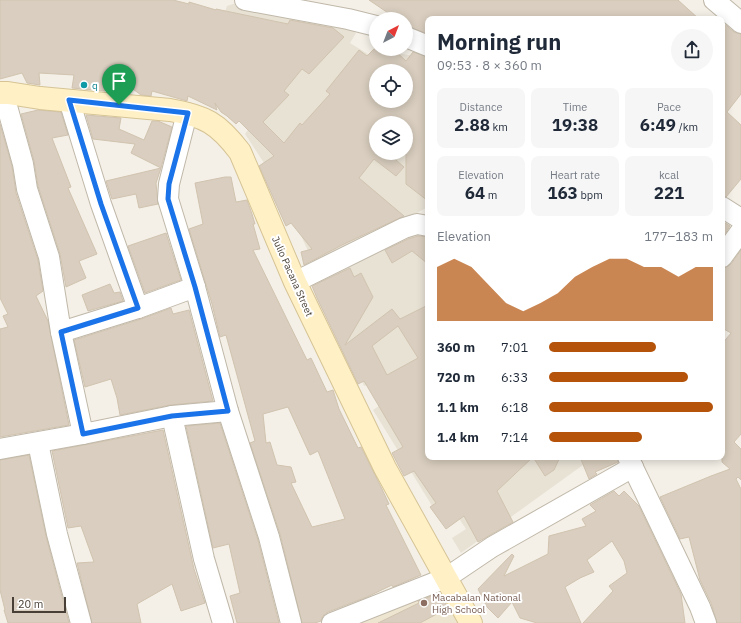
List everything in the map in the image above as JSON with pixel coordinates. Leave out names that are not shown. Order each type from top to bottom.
[{"type":"street","points":[[245,0],[369,24]]},
{"type":"street","points":[[714,0],[741,23]]},
{"type":"street","points":[[413,40],[425,45]]},
{"type":"street","points":[[2,93],[22,164],[26,189],[49,257],[61,332],[83,434]]},
{"type":"street","name":"Julio Pacana Street","points":[[2,93],[188,113],[203,118],[217,126],[230,139],[240,152],[295,282],[384,468],[471,623]]},
{"type":"street","points":[[69,100],[101,204],[138,308]]},
{"type":"street","points":[[188,113],[169,184],[168,199],[195,287],[228,411],[269,537],[291,623]]},
{"type":"street","points":[[725,209],[741,219]]},
{"type":"street","points":[[295,282],[404,228],[417,224],[425,225]]},
{"type":"street","points":[[725,253],[741,232]]},
{"type":"street","points":[[61,332],[138,308],[195,287]]},
{"type":"street","points":[[0,449],[38,443],[172,416],[228,411]]},
{"type":"street","points":[[172,416],[204,560],[223,623]]},
{"type":"street","points":[[38,443],[58,534],[81,623]]},
{"type":"street","points":[[332,623],[446,578],[492,547],[630,462],[700,607],[706,623]]},
{"type":"shaded area","points":[[242,1],[333,16],[356,33],[350,43],[369,56],[413,56],[425,58],[425,209],[371,238],[314,264],[276,181],[245,134],[250,127],[241,117],[235,123],[204,96],[204,74],[227,6]]},
{"type":"shaded area","points":[[425,228],[425,460],[590,460],[461,553],[452,538],[466,529],[456,514],[442,522],[373,410],[386,401],[372,383],[364,386],[316,272]]},
{"type":"shaded area","name":"Macabalan National High School","points":[[442,583],[461,623],[351,623]]},
{"type":"building","points":[[0,0],[173,0],[189,4],[189,2],[216,10],[288,24],[290,20],[333,28],[344,37],[309,74],[302,69],[284,91],[289,95],[263,122],[284,143],[300,123],[302,125],[330,94],[326,91],[359,50],[367,56],[369,54],[369,56],[401,56],[406,61],[410,56],[413,56],[413,52],[425,56],[425,199],[406,184],[406,160],[413,160],[413,116],[369,116],[369,160],[373,160],[359,178],[404,216],[342,245],[304,265],[301,252],[312,249],[291,223],[286,226],[259,166],[274,156],[239,121],[236,124],[221,112],[215,103],[217,110],[188,96],[187,101],[152,91],[151,96],[141,95],[118,78],[105,91],[72,88],[74,75],[39,73],[40,85],[27,83],[22,73],[0,79]]},
{"type":"building","points":[[369,0],[678,0],[696,16],[425,16],[425,33],[413,28],[413,12],[387,12]]},
{"type":"building","points":[[725,24],[734,32],[741,34],[741,94],[727,112],[741,125],[741,179],[726,197]]},
{"type":"building","points":[[38,110],[61,112],[68,135],[52,138],[71,187],[68,188],[97,254],[79,261],[86,278],[66,287],[60,254],[38,186],[34,161],[21,114]]},
{"type":"building","points":[[86,115],[121,118],[119,129],[144,140],[152,121],[158,121],[172,127],[161,168],[131,153],[135,144],[93,139]]},
{"type":"building","points":[[0,124],[12,166],[16,193],[38,260],[43,291],[36,296],[48,321],[69,425],[0,437],[0,329],[8,327],[3,316],[8,314],[0,298]]},
{"type":"building","points":[[375,160],[396,160],[404,167],[396,176]]},
{"type":"building","points":[[161,168],[156,183],[158,204],[139,208],[136,194],[112,199],[106,181]]},
{"type":"building","points":[[231,177],[236,202],[247,200],[255,224],[253,224],[260,249],[253,250],[307,360],[311,358],[327,392],[333,390],[339,409],[358,448],[361,447],[381,487],[389,504],[386,505],[421,575],[393,587],[392,585],[367,597],[328,612],[323,616],[321,621],[315,623],[302,623],[280,534],[250,443],[255,441],[226,335],[220,337],[212,304],[189,229],[203,224],[195,183]],"holes":[[[288,407],[310,455],[318,451],[345,519],[312,527],[291,483],[296,482],[291,467],[277,465],[270,442],[266,443],[263,414]]]},
{"type":"building","points":[[725,223],[730,226],[725,234]]},
{"type":"building","points":[[166,233],[181,280],[145,293],[128,246]]},
{"type":"building","points":[[418,236],[425,237],[425,262],[412,251],[392,263],[385,250]]},
{"type":"building","points":[[741,250],[741,434],[734,442],[741,449],[741,480],[738,477],[736,479],[741,489],[741,623],[717,623],[711,603],[700,580],[689,537],[680,539],[660,497],[730,469],[722,462],[722,460],[725,460],[725,340],[731,333],[725,330],[725,267],[731,264]]},
{"type":"building","points":[[350,268],[354,277],[361,273],[373,297],[345,345],[392,309],[400,319],[425,306],[425,460],[530,460],[497,491],[513,522],[478,542],[464,516],[446,529],[430,507],[436,503],[414,471],[404,476],[392,453],[403,447],[364,381],[358,384],[312,286]],"holes":[[[398,326],[418,358],[387,375],[372,346]]]},
{"type":"building","points":[[110,284],[114,293],[120,292],[123,301],[88,311],[82,295]]},
{"type":"building","points":[[171,308],[173,314],[189,310],[213,401],[170,405],[120,415],[117,398],[111,379],[85,387],[74,340]]},
{"type":"building","points":[[220,423],[258,540],[279,623],[237,623],[230,596],[240,593],[229,544],[213,548],[186,426]]},
{"type":"building","points":[[163,430],[194,569],[205,603],[181,611],[172,584],[137,604],[141,623],[92,623],[77,563],[94,562],[81,526],[68,528],[52,451]]},
{"type":"building","points":[[29,455],[46,536],[69,623],[8,623],[4,610],[0,590],[0,460]]},
{"type":"building","points":[[535,460],[559,460],[554,470],[545,476]]},
{"type":"building","points":[[581,460],[618,460],[618,462],[595,472],[597,474],[589,479]]},
{"type":"building","points":[[614,491],[619,496],[624,491],[639,506],[681,594],[685,623],[583,623],[613,591],[609,586],[627,573],[624,561],[612,541],[587,560],[594,572],[565,587],[581,623],[537,623],[520,618],[512,602],[498,618],[487,607],[478,589],[512,554],[514,556],[504,576],[548,554],[549,536],[586,526],[582,519],[596,511],[590,505]]},
{"type":"building","points":[[440,593],[448,608],[420,623],[378,623],[419,603],[418,601]]},
{"type":"place","name":"q","points":[[84,85]]},
{"type":"place","name":"Macabalan National High School","points":[[424,603]]},
{"type":"route","points":[[69,100],[119,105],[188,113],[169,184],[168,199],[195,287],[228,411],[172,416],[83,434],[61,332],[138,308],[101,204],[69,100]]}]
